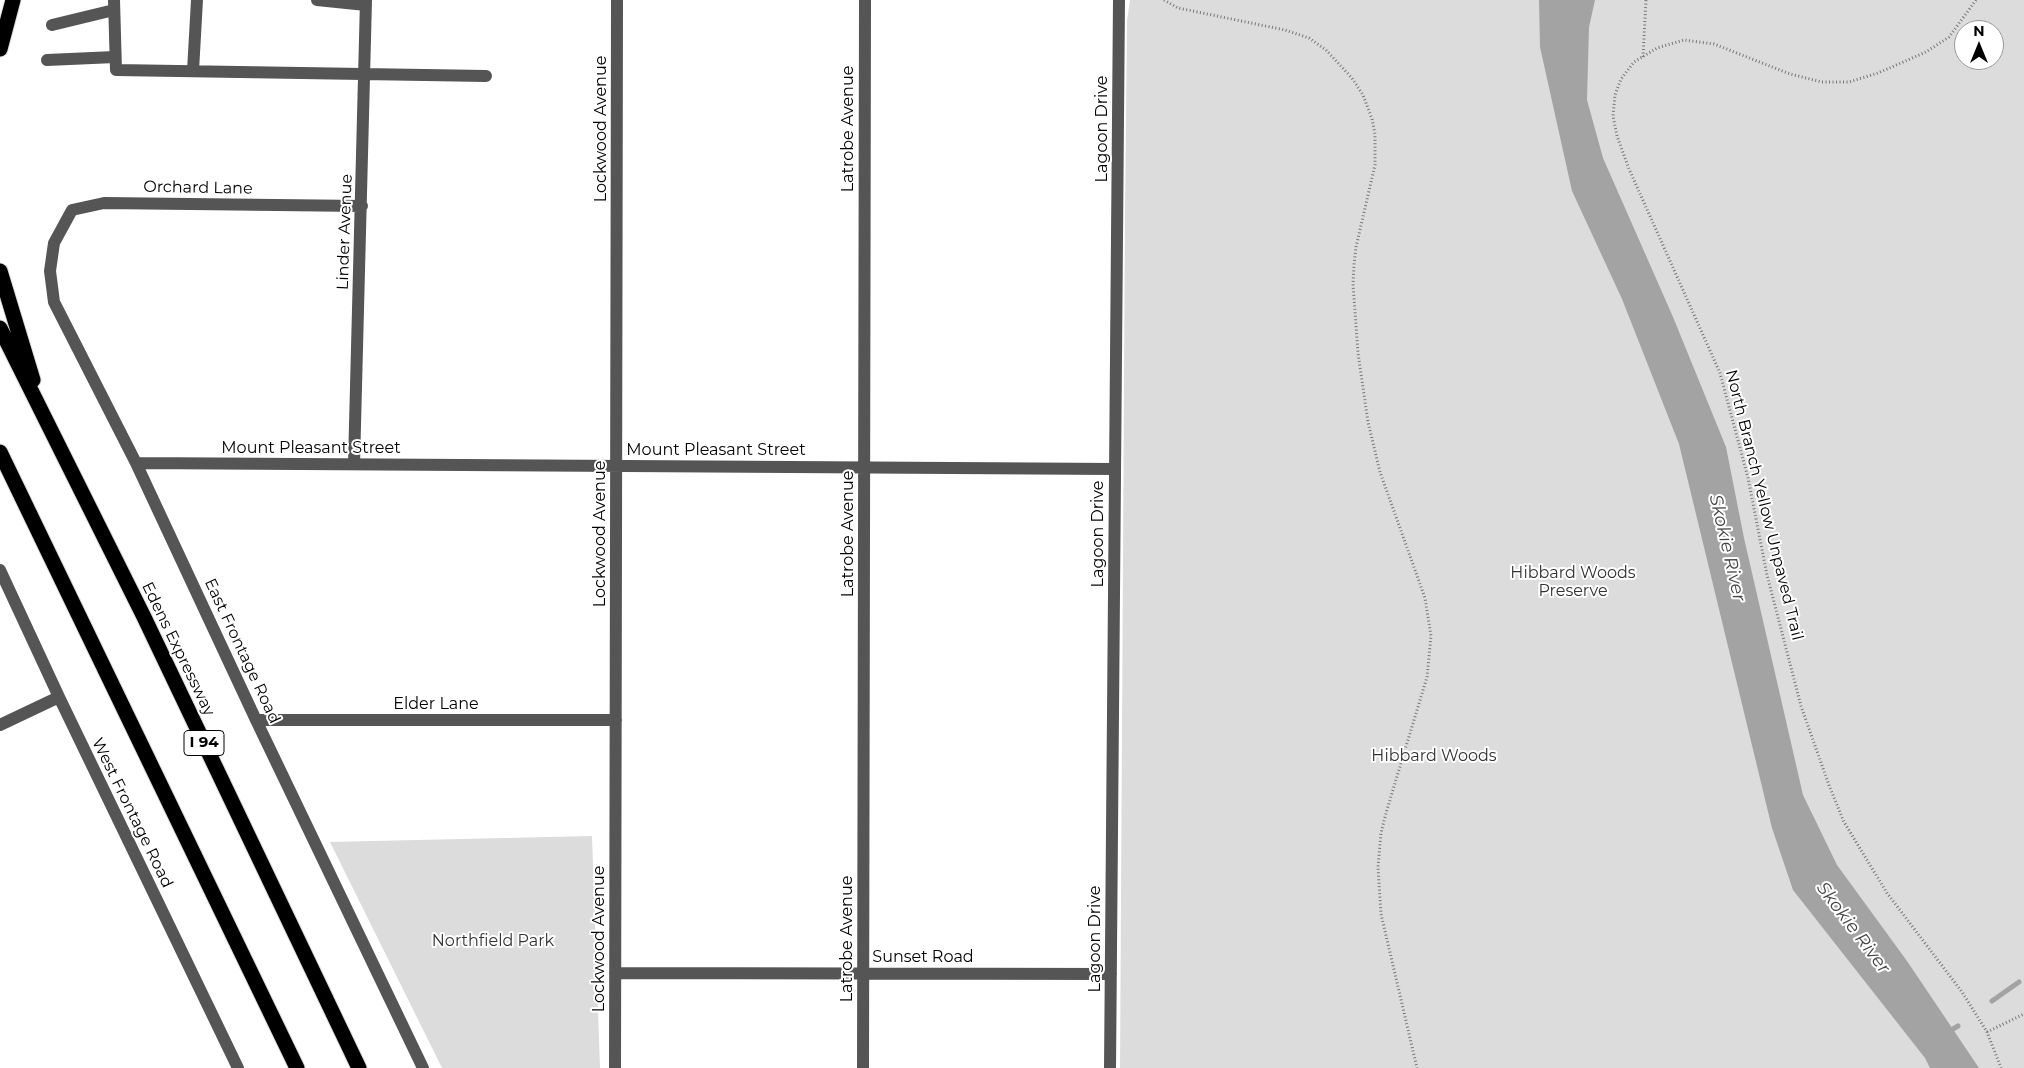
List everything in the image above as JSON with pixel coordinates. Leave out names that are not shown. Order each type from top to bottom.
[{"type":"highway","points":[[0,49],[13,0]]},
{"type":"highway","points":[[0,271],[44,420]]},
{"type":"highway","name":"Edens Expressway","points":[[0,328],[44,420],[144,617],[359,1068]]},
{"type":"highway","points":[[0,452],[297,1068]]},
{"type":"street","points":[[193,72],[196,0]]},
{"type":"street","points":[[317,0],[366,2]]},
{"type":"street","name":"Lockwood Avenue","points":[[615,1068],[617,0]]},
{"type":"street","name":"Latrobe Avenue","points":[[863,1068],[865,0]]},
{"type":"street","name":"Lagoon Drive","points":[[1110,1068],[1119,0]]},
{"type":"street","name":"Linder Avenue","points":[[354,464],[366,2]]},
{"type":"street","points":[[52,25],[114,5],[116,70],[486,76]]},
{"type":"street","points":[[47,60],[115,57]]},
{"type":"street","name":"Orchard Lane","points":[[54,243],[72,210],[104,202],[362,206]]},
{"type":"street","name":"East Frontage Road","points":[[54,243],[50,271],[54,302],[136,463],[256,720],[423,1068]]},
{"type":"street","name":"Mount Pleasant Street","points":[[136,463],[1115,469]]},
{"type":"street","name":"West Frontage Road","points":[[0,570],[58,697],[238,1068]]},
{"type":"street","points":[[0,725],[58,697]]},
{"type":"street","name":"Elder Lane","points":[[256,720],[616,720]]},
{"type":"street","name":"Sunset Road","points":[[615,973],[1111,974]]},
{"type":"path","points":[[1164,0],[1178,8],[1285,30],[1309,38],[1326,50],[1352,78],[1362,95],[1372,119],[1375,134],[1375,166],[1356,247],[1354,265],[1353,293],[1357,344],[1368,422],[1378,464],[1425,598],[1431,636],[1428,677],[1386,813],[1381,834],[1378,868],[1381,914],[1418,1068]]},
{"type":"path","points":[[1643,57],[1646,0]]},
{"type":"path","name":"North Branch Yellow Unpaved Trail","points":[[1976,0],[1950,37],[1926,52],[1878,73],[1849,82],[1822,82],[1790,74],[1714,44],[1684,40],[1657,48],[1634,62],[1621,79],[1615,95],[1613,116],[1629,169],[1720,373],[1748,478],[1767,575],[1801,706],[1844,822],[1887,893],[1962,992],[1988,1032],[2001,1068]]},
{"type":"path","points":[[1988,1032],[2024,1014]]},
{"type":"green space","name":"Hibbard Woods","points":[[1130,0],[2024,0],[2024,1068],[1120,1068],[1127,21]]},
{"type":"green space","name":"Northfield Park","points":[[592,836],[600,1068],[442,1068],[330,842]]},
{"type":"water","name":"Skokie River","points":[[1539,0],[1595,0],[1589,27],[1587,100],[1603,158],[1673,317],[1726,447],[1744,538],[1803,795],[1837,865],[1907,961],[1979,1068],[1930,1068],[1925,1058],[1793,890],[1772,828],[1679,444],[1622,299],[1572,191],[1540,47]]},
{"type":"waterway","points":[[1992,1001],[2019,982]]},
{"type":"waterway","points":[[1948,1032],[1958,1026]]},
{"type":"park label","name":"Hibbard Woods Preserve","points":[[1573,582]]}]
